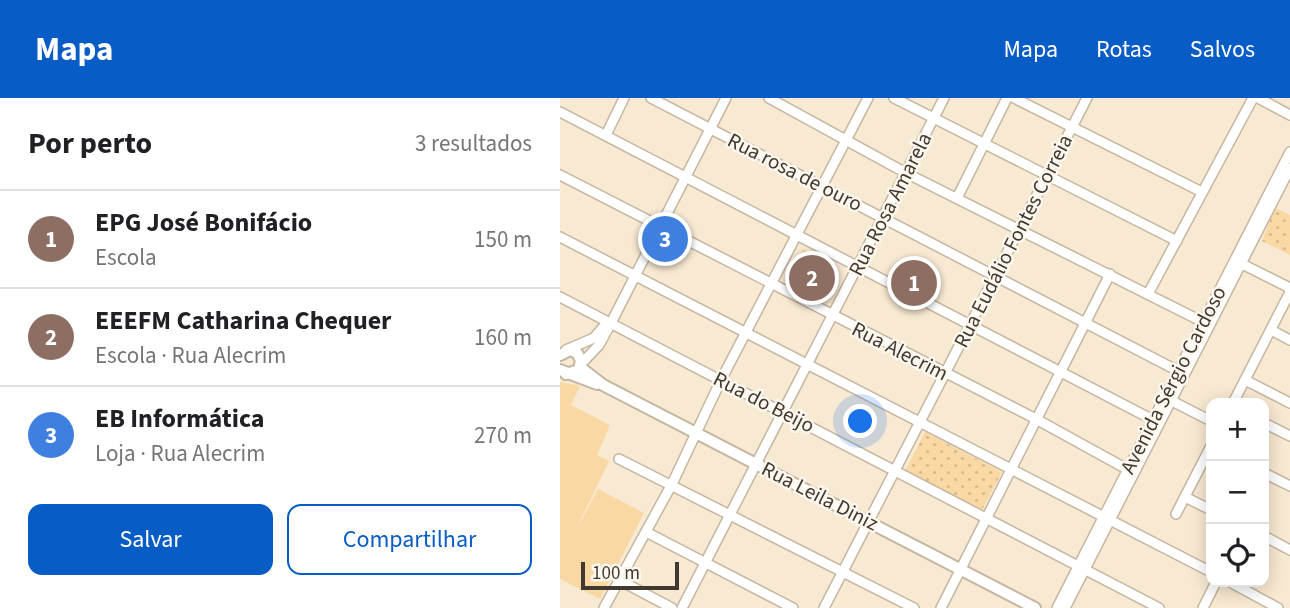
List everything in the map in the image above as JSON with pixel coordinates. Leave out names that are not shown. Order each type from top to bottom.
[{"type":"main road","name":"Rua Leila Diniz","points":[[562,352],[577,353],[581,365],[603,385]]},
{"type":"main road","points":[[561,372],[573,374],[581,365]]},
{"type":"main road","name":"Rua Leila Diniz","points":[[561,372],[603,385],[1035,608]]},
{"type":"street","points":[[606,135],[624,98]]},
{"type":"street","name":"Rua rosa de ouro","points":[[651,98],[1087,321],[1181,372]]},
{"type":"street","points":[[581,365],[599,345],[726,98]]},
{"type":"street","points":[[769,98],[906,173],[1206,323]]},
{"type":"street","points":[[604,608],[698,434],[721,380],[868,98]]},
{"type":"street","points":[[894,98],[1177,241]]},
{"type":"street","name":"Rua Rosa Amarela","points":[[682,608],[944,98]]},
{"type":"street","points":[[957,198],[1007,98]]},
{"type":"street","points":[[1014,98],[1202,192]]},
{"type":"street","name":"Rua Eudálio Fontes Correia","points":[[824,608],[1087,98]]},
{"type":"street","points":[[1149,294],[1255,98],[1290,115]]},
{"type":"street","points":[[560,125],[563,113],[1156,421]]},
{"type":"street","name":"Avenida Sérgio Cardoso","points":[[1273,194],[1290,152]]},
{"type":"street","name":"Avenida Sérgio Cardoso","points":[[1057,608],[1081,568],[1273,194],[1290,168]]},
{"type":"street","name":"Rua Alecrim","points":[[560,175],[832,317],[1036,419],[1130,471]]},
{"type":"street","points":[[560,237],[1012,467],[1206,569]]},
{"type":"street","points":[[1236,398],[1290,290],[1238,262]]},
{"type":"street","points":[[941,608],[1110,274]]},
{"type":"street","name":"Rua do Beijo","points":[[560,297],[1159,608]]},
{"type":"street","points":[[562,352],[594,338],[609,322]]},
{"type":"street","points":[[1271,330],[1290,340]]},
{"type":"street","points":[[1245,380],[1290,403]]},
{"type":"street","points":[[1167,399],[1206,418]]},
{"type":"street","points":[[1269,426],[1290,436]]},
{"type":"street","points":[[1176,514],[1206,456]]},
{"type":"street","points":[[619,459],[914,608]]},
{"type":"street","points":[[1269,476],[1290,486]]},
{"type":"street","points":[[1185,497],[1206,508]]},
{"type":"street","points":[[646,532],[793,608]]},
{"type":"street","points":[[1269,539],[1290,550]]},
{"type":"street","name":"Avenida Sérgio Cardoso","points":[[1065,608],[1081,568]]},
{"type":"street","points":[[619,580],[673,608]]},
{"type":"street","points":[[1203,608],[1214,587]]},
{"type":"street","points":[[1239,587],[1278,608]]},
{"type":"shaded area","points":[[1275,208],[1290,215],[1290,255],[1262,241]]},
{"type":"shaded area","points":[[803,249],[831,264],[823,280],[794,265]]},
{"type":"shaded area","points":[[560,382],[580,386],[571,405],[610,425],[597,455],[609,461],[574,534],[598,489],[644,513],[600,599],[560,579]]},
{"type":"shaded area","points":[[925,432],[1002,472],[981,512],[905,471]]},
{"type":"place","name":"EB Informática","points":[[665,239]]},
{"type":"place","name":"EEEFM Catharina Chequer","points":[[812,278]]},
{"type":"place","name":"EPG José Bonifácio","points":[[914,283]]}]
